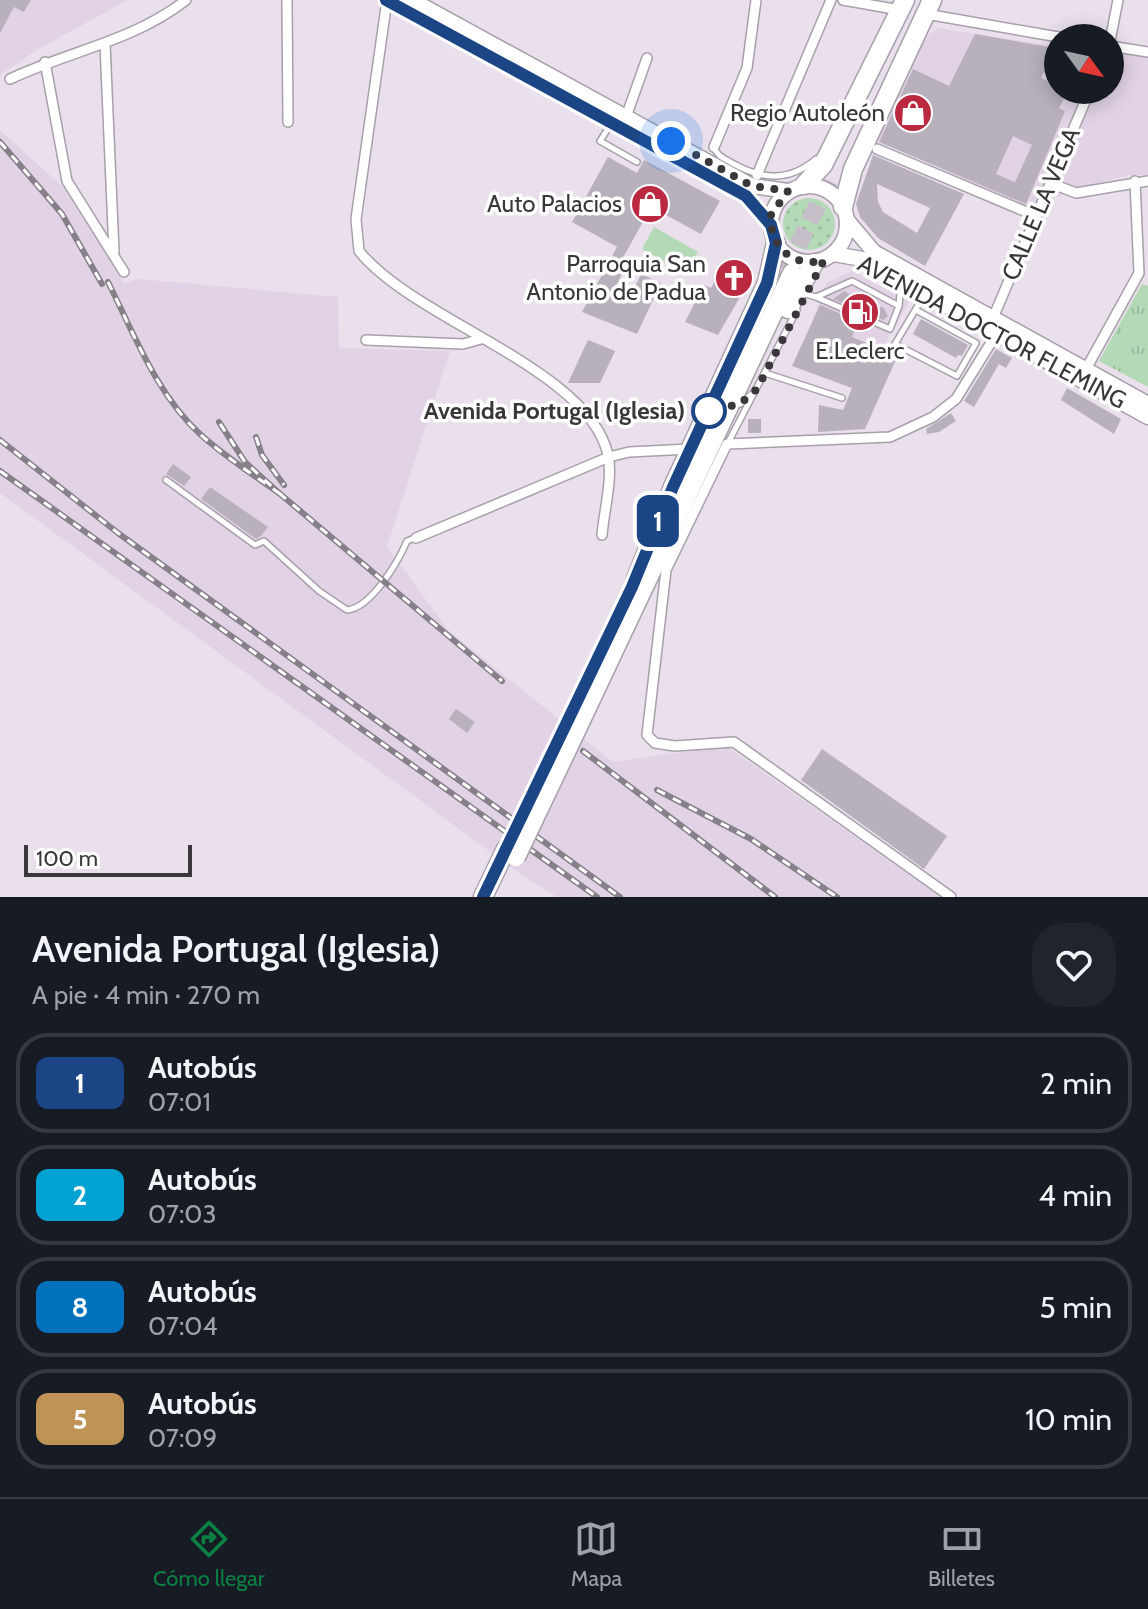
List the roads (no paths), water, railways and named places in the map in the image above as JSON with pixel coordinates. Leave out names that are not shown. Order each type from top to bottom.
[{"type":"highway","points":[[834,179],[914,7]]},
{"type":"highway","points":[[796,188],[823,165],[914,7]]},
{"type":"highway","points":[[845,214],[853,169],[914,7]]},
{"type":"highway","points":[[708,445],[767,283],[773,234]]},
{"type":"highway","points":[[638,588],[687,513],[740,404],[824,259]]},
{"type":"highway","points":[[483,897],[511,853],[789,271]]},
{"type":"highway","points":[[497,897],[511,853]]},
{"type":"main road","points":[[386,0],[746,196],[795,260],[824,259],[845,237],[845,214],[831,192],[752,186],[412,0]]},
{"type":"main road","points":[[773,234],[775,205],[796,188]]},
{"type":"main road","name":"AVENIDA DOCTOR FLEMING","points":[[845,214],[874,252],[1148,417]]},
{"type":"main road","name":"AVENIDA DOCTOR FLEMING","points":[[824,259],[862,259],[925,293],[1086,369],[1148,404]]},
{"type":"street","points":[[10,79],[45,62],[105,44],[163,18],[186,0]]},
{"type":"street","points":[[287,0],[288,122]]},
{"type":"street","points":[[386,0],[356,219],[359,251],[375,268],[554,384],[589,414],[609,457],[602,535]]},
{"type":"street","points":[[714,147],[747,68],[756,0]]},
{"type":"street","points":[[757,175],[831,0]]},
{"type":"street","points":[[843,0],[914,7],[1044,34]]},
{"type":"street","points":[[1114,24],[1118,0]]},
{"type":"street","points":[[105,44],[115,255]]},
{"type":"street","points":[[1124,47],[1148,52]]},
{"type":"street","points":[[626,117],[647,58]]},
{"type":"street","points":[[45,62],[67,181],[124,272]]},
{"type":"street","name":"CALLE LA VEGA","points":[[416,538],[609,457],[629,452],[708,445],[890,437],[933,417],[956,399],[995,326],[1036,216],[1084,104]]},
{"type":"street","points":[[877,149],[1036,216]]},
{"type":"street","points":[[1086,369],[1139,273],[1135,181]]},
{"type":"street","points":[[1050,183],[1076,193],[1148,181]]},
{"type":"street","points":[[366,340],[463,344],[481,339]]},
{"type":"street","points":[[708,445],[666,570],[647,735],[655,743],[675,746],[734,742],[951,897]]},
{"type":"lane","points":[[714,147],[718,155],[757,175],[788,175],[817,159],[830,141],[883,33],[914,7]]},
{"type":"lane","points":[[611,123],[600,141],[637,162]]},
{"type":"lane","points":[[708,445],[757,389],[824,259]]},
{"type":"lane","points":[[816,297],[852,281],[899,306]]},
{"type":"lane","points":[[890,329],[899,306],[901,281]]},
{"type":"lane","points":[[916,310],[976,343],[957,376],[895,344],[925,293]]},
{"type":"lane","points":[[805,294],[901,334]]},
{"type":"lane","points":[[765,373],[842,398]]},
{"type":"lane","points":[[740,404],[757,389]]},
{"type":"lane","points":[[166,480],[255,545],[264,541],[319,591],[347,610],[362,607],[397,564],[407,541],[416,538]]},
{"type":"tunnel","points":[[786,270],[831,177]]},
{"type":"railway","points":[[0,142],[62,214],[102,284]]},
{"type":"railway","points":[[108,282],[148,363],[171,401],[200,434],[279,493],[245,462],[219,422]]},
{"type":"railway","points":[[256,437],[262,455],[284,485]]},
{"type":"railway","points":[[0,440],[118,533],[620,897]]},
{"type":"railway","points":[[0,471],[597,897]]},
{"type":"railway","points":[[279,493],[502,681]]},
{"type":"railway","points":[[583,751],[775,897]]},
{"type":"railway","points":[[657,790],[751,839],[837,897]]},
{"type":"place","name":"Regio Autoleón","points":[[913,113]]},
{"type":"place","name":"Auto Palacios","points":[[650,204]]},
{"type":"place","name":"Parroquia San Antonio de Padua","points":[[734,278]]},
{"type":"place","name":"E.Leclerc","points":[[860,312]]},
{"type":"place","name":"Avenida Portugal (Iglesia)","points":[[709,411]]}]
